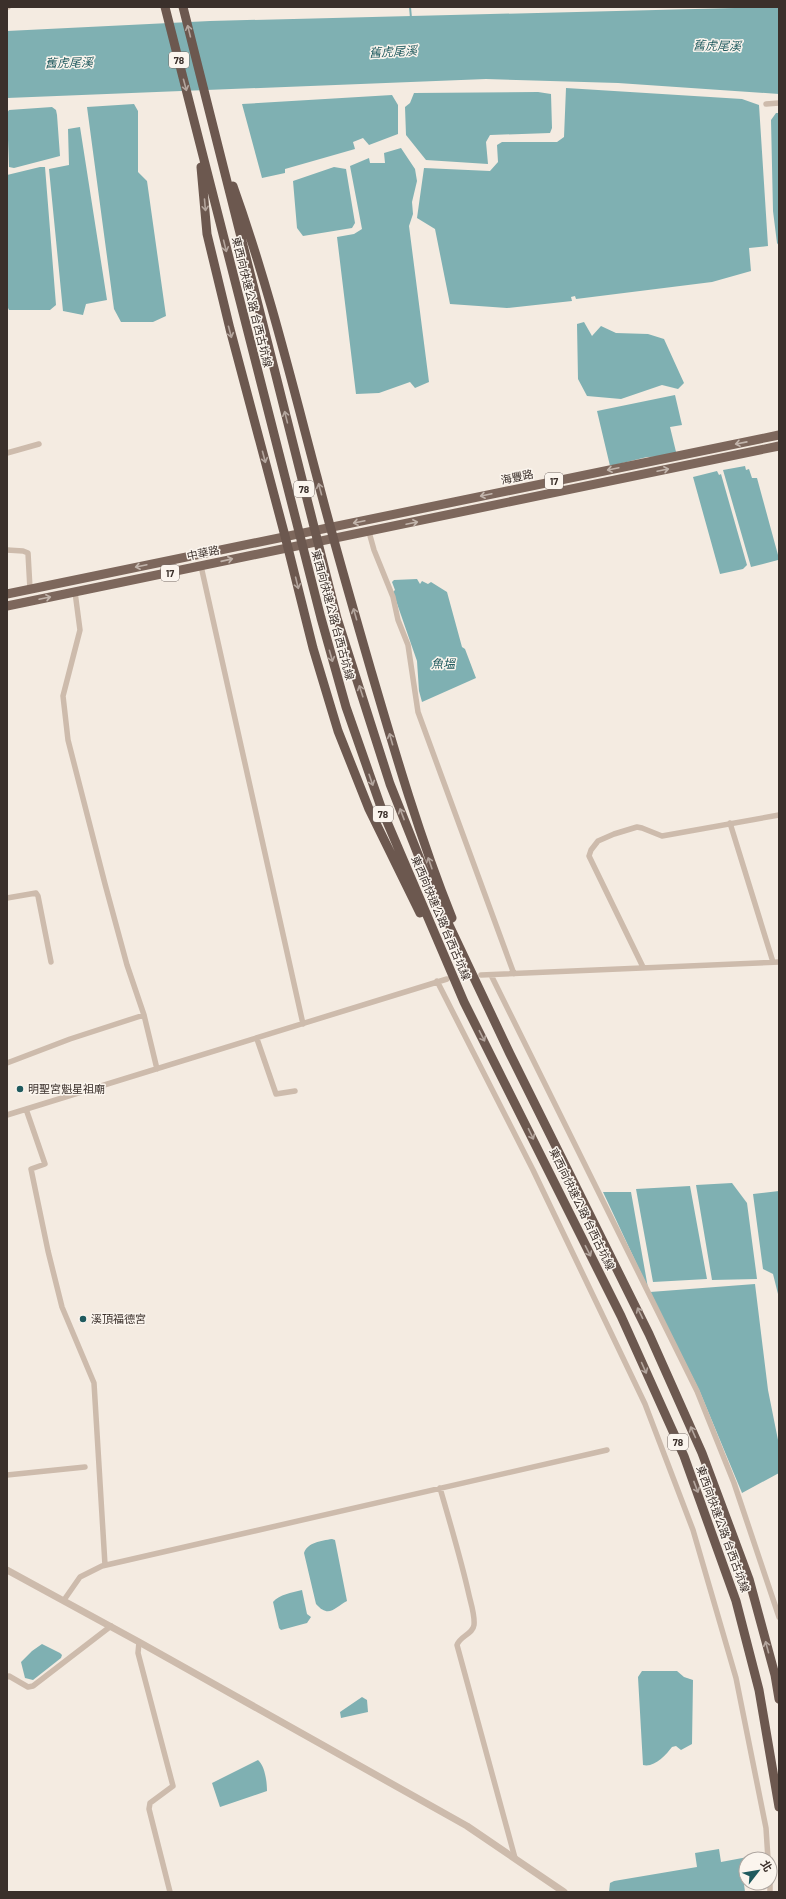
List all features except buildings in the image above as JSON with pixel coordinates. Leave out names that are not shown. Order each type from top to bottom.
[{"type":"highway","name":"東西向快速公路 台西古坑線","points":[[165,7],[320,618],[346,707],[382,810],[464,1002],[514,1099],[621,1316],[684,1456],[736,1601],[759,1690],[779,1807]]},
{"type":"highway","name":"東西向快速公路 台西古坑線","points":[[183,7],[212,128],[337,618],[390,784],[431,887],[649,1334],[702,1453],[748,1579],[775,1675],[779,1699]]},
{"type":"highway","points":[[212,128],[246,223],[275,320],[330,528],[399,766],[428,858],[480,990]]},
{"type":"highway","points":[[199,138],[207,234],[230,329],[288,547],[313,648],[338,732],[369,809],[464,1002]]},
{"type":"main road","name":"海豐路","points":[[330,528],[779,435]]},
{"type":"main road","name":"17","points":[[333,538],[369,532],[779,446]]},
{"type":"main road","name":"中華路","points":[[7,594],[330,528]]},
{"type":"main road","name":"中華路","points":[[7,606],[333,538]]},
{"type":"street","points":[[766,104],[779,103]]},
{"type":"street","points":[[7,453],[39,444]]},
{"type":"street","points":[[369,532],[374,550],[393,597],[398,620],[408,645],[418,712],[514,974]]},
{"type":"street","points":[[7,550],[23,551],[28,553],[30,589]]},
{"type":"street","points":[[201,566],[303,1024]]},
{"type":"street","points":[[75,592],[80,630],[63,696],[68,740],[125,958],[144,1015],[158,1069]]},
{"type":"street","points":[[643,967],[589,856],[591,850],[598,842],[614,834],[636,827],[662,836],[779,815]]},
{"type":"street","points":[[481,975],[776,962],[730,823]]},
{"type":"street","points":[[7,898],[36,893],[38,896],[51,962]]},
{"type":"street","points":[[491,975],[697,1391],[734,1483],[779,1617]]},
{"type":"street","points":[[7,1115],[257,1039],[447,979]]},
{"type":"street","points":[[437,981],[536,1177],[645,1404],[691,1524],[736,1678],[766,1828],[767,1851]]},
{"type":"street","points":[[7,1062],[70,1039],[144,1015]]},
{"type":"street","points":[[257,1039],[276,1094],[295,1090]]},
{"type":"street","points":[[26,1110],[45,1164],[31,1168],[48,1251],[62,1307],[94,1383],[105,1565]]},
{"type":"street","points":[[64,1600],[80,1577],[105,1565],[607,1450]]},
{"type":"street","points":[[7,1475],[85,1467]]},
{"type":"street","points":[[440,1488],[464,1574],[474,1618],[474,1626],[472,1631],[459,1640],[457,1645],[515,1858]]},
{"type":"street","points":[[7,1570],[111,1626],[467,1826],[564,1892]]},
{"type":"street","points":[[7,1677],[9,1676],[28,1687],[33,1686],[111,1626]]},
{"type":"street","points":[[139,1642],[138,1653],[173,1786],[150,1803],[149,1810],[170,1892]]},
{"type":"water","name":"舊虎尾溪","points":[[779,7],[779,94],[618,83],[486,79],[7,98],[7,31],[210,21]]},
{"type":"water","points":[[566,88],[742,99],[759,105],[768,246],[749,248],[751,271],[712,282],[576,299],[575,296],[571,297],[572,301],[507,308],[450,304],[435,229],[417,218],[424,168],[490,171],[498,162],[497,145],[502,142],[557,142],[564,137]]},
{"type":"water","points":[[538,92],[551,94],[552,128],[550,133],[490,135],[486,142],[488,164],[426,160],[406,135],[405,107],[410,103],[414,93]]},
{"type":"water","points":[[392,95],[398,105],[398,134],[369,145],[363,138],[353,142],[355,149],[285,169],[285,173],[262,178],[242,104]]},
{"type":"water","points":[[134,104],[138,111],[138,172],[147,181],[166,316],[153,322],[121,322],[114,309],[87,107]]},
{"type":"water","points":[[52,107],[56,110],[57,115],[60,156],[14,168],[9,167],[7,113],[9,110]]},
{"type":"water","points":[[776,113],[779,113],[779,246],[777,243],[773,211],[771,120]]},
{"type":"water","points":[[80,127],[107,300],[86,304],[83,315],[63,311],[49,169],[69,165],[68,129]]},
{"type":"water","points":[[401,148],[415,169],[417,181],[412,202],[413,214],[409,226],[429,382],[415,388],[410,382],[379,393],[356,394],[337,237],[354,234],[362,229],[350,166],[369,158],[370,163],[385,163],[384,153]]},
{"type":"water","points":[[45,167],[56,305],[50,310],[9,310],[7,306],[7,175]]},
{"type":"water","points":[[334,167],[346,169],[355,223],[352,228],[303,236],[297,228],[293,181]]},
{"type":"water","points":[[584,322],[592,336],[601,326],[616,333],[648,334],[664,339],[684,383],[678,389],[662,385],[621,399],[587,396],[578,379],[577,324]]},
{"type":"water","points":[[675,395],[682,425],[670,427],[677,456],[647,457],[610,466],[597,411]]},
{"type":"water","points":[[745,466],[746,470],[749,469],[752,478],[757,478],[778,555],[778,560],[751,567],[723,470]]},
{"type":"water","points":[[717,471],[719,475],[721,474],[747,565],[743,569],[720,574],[693,477]]},
{"type":"water","name":"魚塭","points":[[417,579],[420,584],[422,581],[428,584],[431,582],[447,592],[462,647],[465,649],[476,678],[422,702],[419,691],[417,661],[393,592],[395,590],[392,582],[394,580]]},
{"type":"water","points":[[732,1183],[747,1203],[757,1279],[712,1280],[696,1185]]},
{"type":"water","points":[[690,1186],[707,1279],[653,1282],[636,1189]]},
{"type":"water","points":[[779,1191],[779,1298],[773,1274],[763,1269],[753,1194]]},
{"type":"water","points":[[603,1192],[631,1192],[648,1288]]},
{"type":"water","points":[[755,1284],[768,1390],[779,1445],[779,1473],[742,1493],[700,1392],[650,1292]]},
{"type":"water","points":[[335,1540],[347,1601],[335,1609],[325,1611],[316,1604],[304,1553],[312,1544],[319,1541]]},
{"type":"water","points":[[302,1590],[307,1614],[311,1617],[307,1623],[281,1630],[279,1628],[273,1602],[282,1595]]},
{"type":"water","points":[[42,1644],[60,1653],[62,1655],[61,1658],[33,1680],[25,1678],[21,1662]]},
{"type":"water","points":[[642,1671],[677,1671],[684,1677],[693,1680],[692,1744],[681,1750],[676,1746],[672,1747],[659,1760],[651,1765],[643,1765],[638,1677]]},
{"type":"water","points":[[362,1697],[367,1700],[368,1712],[341,1718],[340,1712]]},
{"type":"water","points":[[258,1760],[264,1770],[267,1791],[220,1807],[212,1783]]},
{"type":"water","points":[[719,1849],[721,1862],[738,1859],[738,1891],[745,1892],[609,1892],[610,1883],[614,1881],[697,1867],[695,1853]]},
{"type":"waterway","points":[[410,7],[411,18]]},
{"type":"tunnel","points":[[451,978],[475,976]]},
{"type":"place","name":"明聖宮魁星祖廟","points":[[20,1089]]},
{"type":"place","name":"溪頂福德宮","points":[[83,1319]]}]
